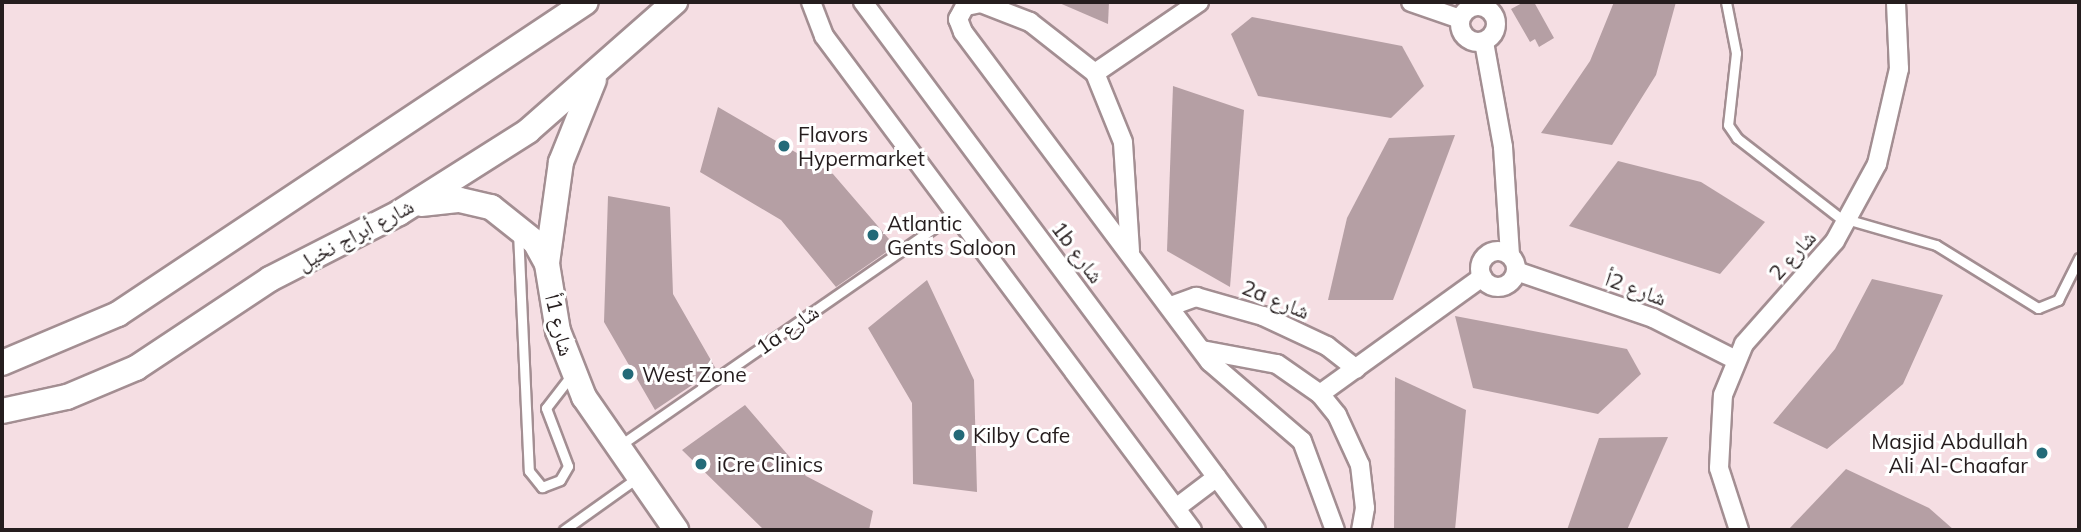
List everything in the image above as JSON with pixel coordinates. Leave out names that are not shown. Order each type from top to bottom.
[{"type":"street","points":[[3,362],[118,314],[586,2]]},
{"type":"street","name":"شارع أبراج نخيل","points":[[2,411],[67,397],[136,368],[270,279],[399,213],[528,131],[675,2]]},
{"type":"street","points":[[811,2],[824,36],[958,211],[1192,530]]},
{"type":"street","name":"1b شارع","points":[[863,2],[1256,530]]},
{"type":"street","points":[[1095,73],[1199,2]]},
{"type":"street","points":[[1411,2],[1460,19]]},
{"type":"street","name":"شارع 2","points":[[1739,530],[1722,485],[1718,450],[1723,395],[1736,360],[1759,323],[1817,262],[1847,222],[1877,164],[1895,102],[1896,2]]},
{"type":"street","points":[[1129,251],[1123,142],[1095,73],[1054,36],[1005,10],[971,3],[960,11],[963,32],[1202,350],[1230,385],[1272,411],[1302,441],[1335,530]]},
{"type":"street","points":[[1474,6],[1492,12],[1495,32],[1484,41],[1465,38],[1460,19],[1474,6]]},
{"type":"street","points":[[1482,277],[1501,287],[1513,263],[1503,148],[1484,41]]},
{"type":"street","points":[[547,264],[561,162],[601,67]]},
{"type":"street","name":"شارع 1أ","points":[[399,213],[429,202],[460,200],[491,207],[517,224],[547,264],[553,309],[573,373],[617,447],[676,530]]},
{"type":"street","points":[[1482,277],[1481,263],[1490,253],[1513,263]]},
{"type":"street","name":"شارع 2أ","points":[[1513,263],[1653,318],[1736,360]]},
{"type":"street","points":[[1320,394],[1482,277]]},
{"type":"street","name":"2a شارع","points":[[1171,306],[1196,297],[1263,316],[1327,346],[1356,369]]},
{"type":"street","points":[[1202,350],[1253,355],[1278,364],[1320,394],[1344,427],[1360,465],[1365,508],[1361,530]]},
{"type":"street","points":[[1176,508],[1217,477]]},
{"type":"lane","points":[[1727,2],[1736,53],[1726,109],[1732,132],[1847,222],[1936,245],[2038,307],[2058,300],[2079,258]]},
{"type":"lane","name":"1a شارع","points":[[617,447],[958,211]]},
{"type":"lane","points":[[517,224],[529,471],[542,487],[561,480],[568,466],[546,408],[573,373]]},
{"type":"lane","points":[[564,530],[639,477]]},
{"type":"building","points":[[1057,2],[1109,2],[1108,24]]},
{"type":"building","points":[[1524,2],[1534,2],[1554,38],[1539,47],[1535,39],[1530,42],[1511,9]]},
{"type":"building","points":[[1614,2],[1676,2],[1656,75],[1612,145],[1541,133],[1590,61]]},
{"type":"building","points":[[1252,17],[1402,46],[1424,86],[1391,118],[1258,96],[1231,34]]},
{"type":"building","points":[[1173,86],[1244,110],[1230,287],[1167,251]]},
{"type":"building","points":[[718,107],[833,174],[895,246],[836,287],[781,220],[700,172]]},
{"type":"building","points":[[1455,135],[1393,300],[1328,300],[1347,218],[1389,138]]},
{"type":"building","points":[[1618,161],[1701,182],[1765,222],[1720,274],[1569,226]]},
{"type":"building","points":[[608,196],[670,207],[673,294],[716,369],[655,410],[604,322]]},
{"type":"building","points":[[1872,279],[1943,295],[1903,384],[1827,449],[1773,423],[1835,349]]},
{"type":"building","points":[[927,280],[974,380],[977,492],[913,484],[912,403],[868,328]]},
{"type":"building","points":[[1455,316],[1627,349],[1641,374],[1598,414],[1473,388]]},
{"type":"building","points":[[1395,377],[1466,410],[1455,530],[1394,530]]},
{"type":"building","points":[[745,405],[806,476],[873,511],[869,530],[764,530],[682,450]]},
{"type":"building","points":[[1668,437],[1627,530],[1567,530],[1599,438]]},
{"type":"building","points":[[1846,469],[1929,508],[1954,530],[1788,530]]},
{"type":"place","name":"Flavors Hypermarket","points":[[784,146]]},
{"type":"place","name":"Atlantic Gents Saloon","points":[[873,235]]},
{"type":"place","name":"West Zone","points":[[628,374]]},
{"type":"place","name":"Kilby Cafe","points":[[959,435]]},
{"type":"place","name":"Masjid Abdullah Ali Al-Chaafar","points":[[2042,453]]},
{"type":"place","name":"iCre Clinics","points":[[701,464]]}]
